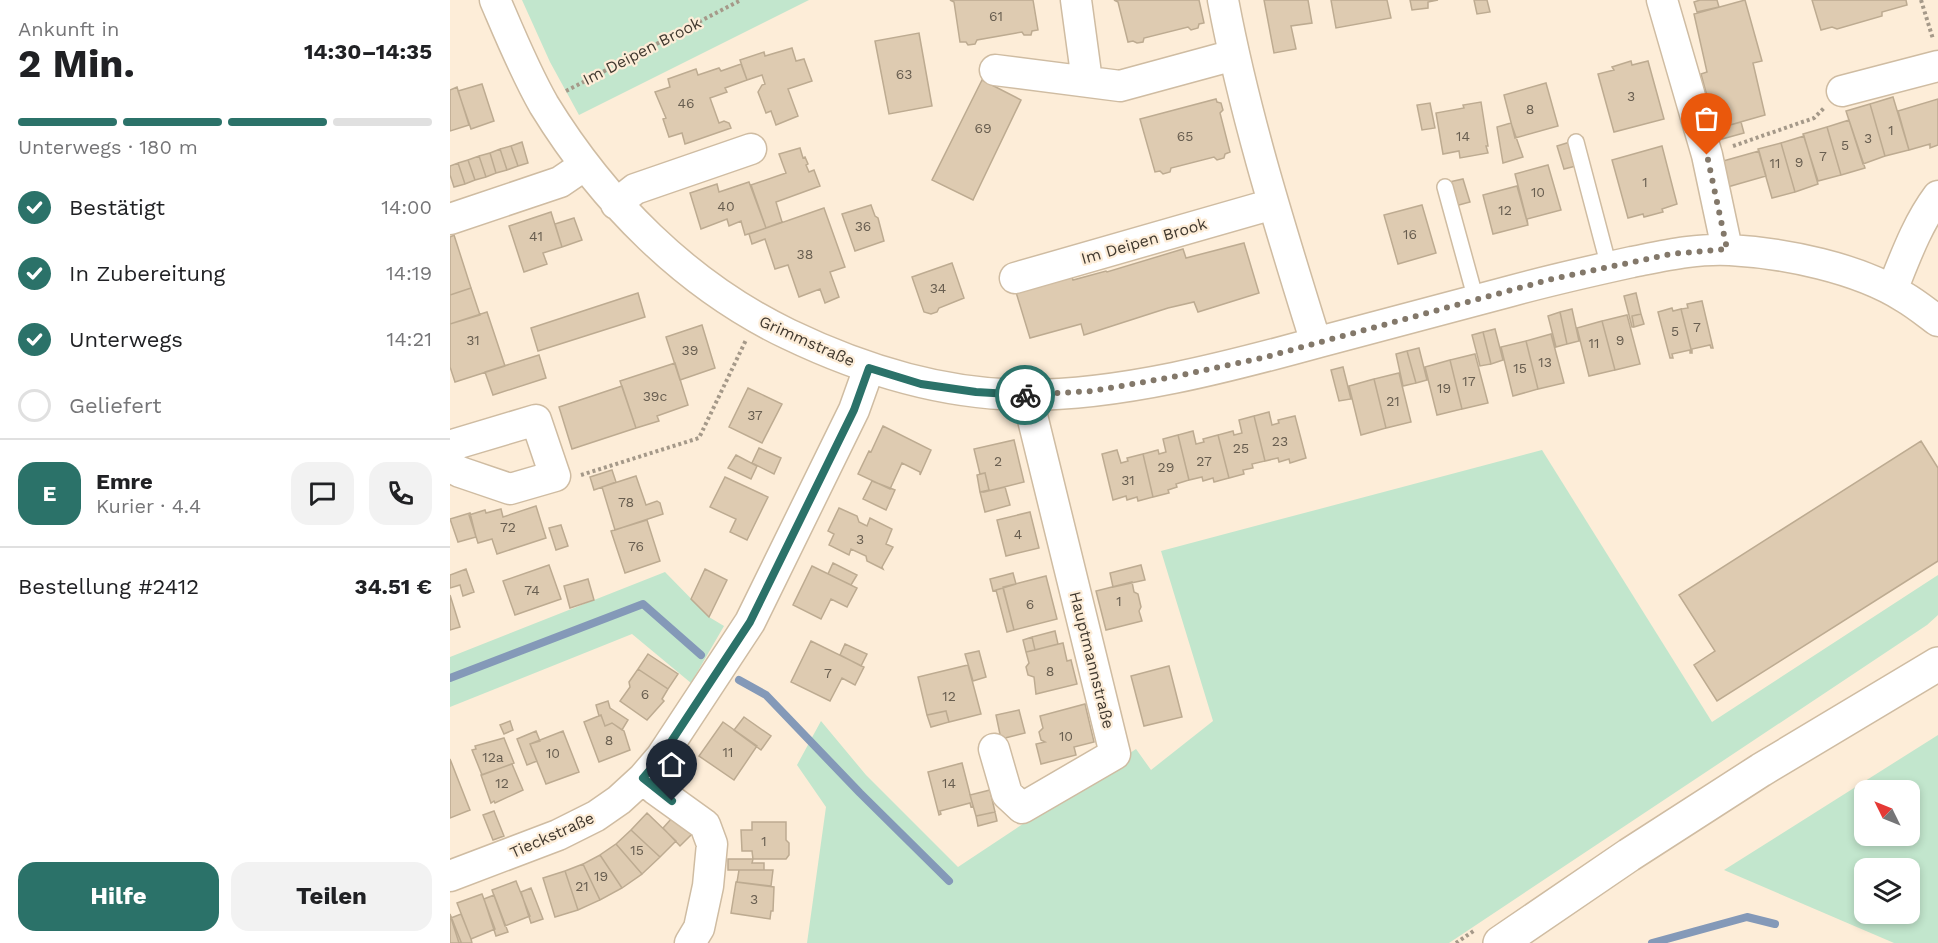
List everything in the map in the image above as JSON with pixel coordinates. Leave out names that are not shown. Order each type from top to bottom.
[{"type":"main road","points":[[1500,943],[1629,855],[1761,770],[1938,664]]},
{"type":"street","name":"Grimmstraße","points":[[495,0],[543,103],[585,165],[616,204],[647,235],[696,279],[757,319],[818,349],[921,384],[976,392],[1027,395],[1092,391],[1150,382],[1262,358],[1552,279],[1671,254],[1727,249],[1795,257],[1842,270],[1892,290],[1938,321]]},
{"type":"street","points":[[1076,0],[1086,81]]},
{"type":"street","points":[[1223,0],[1234,56],[1273,204],[1316,343]]},
{"type":"street","points":[[1668,1],[1707,155],[1727,249]]},
{"type":"street","points":[[1842,91],[1936,55]]},
{"type":"street","points":[[995,70],[1120,86],[1234,56]]},
{"type":"street","points":[[616,204],[635,189],[751,149]]},
{"type":"street","points":[[450,219],[560,182],[585,165]]},
{"type":"street","points":[[1892,290],[1920,226],[1938,196]]},
{"type":"street","name":"Im Deipen Brook","points":[[1015,278],[1273,204]]},
{"type":"street","name":"Tieckstraße","points":[[450,876],[558,835],[596,816],[620,800],[661,757],[750,622],[854,410],[869,368]]},
{"type":"street","name":"Hauptmannstraße","points":[[994,748],[1007,794],[1022,808],[1115,754],[1027,395]]},
{"type":"street","points":[[536,420],[555,476],[510,489],[460,472],[450,450],[536,420]]},
{"type":"street","points":[[643,778],[705,825],[712,844],[708,886],[699,928],[690,943]]},
{"type":"lane","points":[[1576,142],[1609,267]]},
{"type":"lane","points":[[1445,187],[1476,300]]},
{"type":"path","name":"Im Deipen Brook","points":[[543,103],[741,0]]},
{"type":"path","points":[[1921,0],[1936,55]]},
{"type":"path","points":[[1707,155],[1814,118],[1842,91]]},
{"type":"path","points":[[555,476],[568,479],[699,438],[757,319]]},
{"type":"green space","points":[[522,0],[809,0],[579,115],[550,62]]},
{"type":"green space","points":[[1542,450],[1712,722],[1938,575],[1938,615],[1927,625],[1449,943],[807,943],[826,807],[797,765],[821,721],[866,775],[958,867],[1136,749],[1151,770],[1213,721],[1161,551]]},
{"type":"green space","points":[[665,572],[709,617],[724,626],[691,683],[632,634],[450,707],[450,657]]},
{"type":"green space","points":[[1938,735],[1938,943],[1894,943],[1724,870],[1854,788],[1854,846],[1920,846],[1920,780],[1867,780]]},
{"type":"building","points":[[950,0],[1033,0],[1038,30],[1032,31],[1031,35],[1024,35],[1022,32],[977,40],[975,44],[968,45],[966,42],[960,42],[954,2]]},
{"type":"building","points":[[1114,0],[1199,0],[1204,23],[1191,30],[1188,27],[1144,38],[1143,42],[1128,42],[1118,2]]},
{"type":"building","points":[[1264,0],[1308,0],[1312,23],[1291,26],[1296,49],[1274,53]]},
{"type":"building","points":[[1331,0],[1387,0],[1391,18],[1336,28]]},
{"type":"building","points":[[1410,0],[1438,0],[1428,2],[1428,8],[1412,10]]},
{"type":"building","points":[[1474,0],[1487,0],[1490,12],[1477,14]]},
{"type":"building","points":[[1717,0],[1719,7],[1697,12],[1694,2]]},
{"type":"building","points":[[1745,0],[1762,61],[1753,63],[1765,115],[1716,129],[1701,74],[1707,72],[1694,14]]},
{"type":"building","points":[[1812,0],[1906,0],[1907,5],[1882,12],[1882,16],[1837,29],[1832,27],[1821,30]]},
{"type":"building","points":[[919,33],[932,106],[889,114],[875,41]]},
{"type":"building","points":[[792,48],[796,61],[804,59],[812,81],[788,89],[798,116],[776,125],[771,111],[766,113],[758,92],[765,84],[762,75],[747,80],[740,60],[764,52],[765,56]]},
{"type":"building","points":[[1631,61],[1632,65],[1648,61],[1664,119],[1614,132],[1598,74],[1614,70],[1612,67]]},
{"type":"building","points":[[741,64],[747,80],[725,88],[727,92],[710,98],[719,123],[724,121],[729,123],[731,128],[685,144],[682,133],[669,137],[663,119],[666,118],[655,92],[670,87],[668,79],[696,69],[698,75],[719,68],[721,71]]},
{"type":"building","points":[[982,80],[1021,100],[973,200],[932,180]]},
{"type":"building","points":[[1546,83],[1558,126],[1515,138],[1504,95]]},
{"type":"building","points":[[482,84],[494,121],[471,129],[458,91]]},
{"type":"building","points":[[457,87],[469,125],[450,131],[450,90]]},
{"type":"building","points":[[1893,97],[1909,150],[1885,156],[1870,104]]},
{"type":"building","points":[[1216,99],[1221,103],[1223,110],[1220,113],[1230,152],[1225,154],[1224,158],[1217,160],[1214,157],[1171,168],[1170,172],[1163,174],[1160,171],[1155,172],[1140,119]]},
{"type":"building","points":[[1938,99],[1938,145],[1930,148],[1930,144],[1909,150],[1898,111]]},
{"type":"building","points":[[1481,102],[1488,153],[1460,158],[1459,151],[1443,154],[1436,113]]},
{"type":"building","points":[[1430,103],[1435,128],[1422,130],[1417,105]]},
{"type":"building","points":[[1870,104],[1885,156],[1863,164],[1846,111]]},
{"type":"building","points":[[1849,120],[1865,168],[1841,175],[1827,127]]},
{"type":"building","points":[[1741,122],[1744,133],[1722,139],[1719,128]]},
{"type":"building","points":[[1511,123],[1523,157],[1503,163],[1497,127]]},
{"type":"building","points":[[1827,127],[1841,175],[1818,181],[1803,134]]},
{"type":"building","points":[[1804,136],[1818,184],[1795,192],[1781,143]]},
{"type":"building","points":[[522,142],[528,163],[518,166],[511,146]]},
{"type":"building","points":[[1570,142],[1576,166],[1564,169],[1557,146]]},
{"type":"building","points":[[1781,143],[1795,192],[1772,198],[1758,149]]},
{"type":"building","points":[[511,146],[518,166],[507,170],[500,149]]},
{"type":"building","points":[[1662,146],[1677,204],[1662,209],[1663,212],[1628,218],[1612,160]]},
{"type":"building","points":[[800,148],[808,164],[806,165],[809,172],[814,170],[820,186],[776,202],[782,222],[766,228],[751,185],[786,173],[779,154]]},
{"type":"building","points":[[500,149],[507,170],[496,173],[490,153]]},
{"type":"building","points":[[1759,151],[1766,176],[1724,188],[1716,163]]},
{"type":"building","points":[[490,153],[496,173],[486,177],[479,156]]},
{"type":"building","points":[[479,156],[486,177],[475,180],[468,160]]},
{"type":"building","points":[[468,160],[475,180],[465,184],[458,163]]},
{"type":"building","points":[[458,163],[465,184],[454,187],[450,166]]},
{"type":"building","points":[[1548,165],[1561,210],[1527,219],[1528,225],[1515,174]]},
{"type":"building","points":[[1463,179],[1470,202],[1455,206],[1449,182]]},
{"type":"building","points":[[749,182],[766,228],[745,235],[741,221],[729,226],[727,219],[701,229],[690,193],[717,184],[719,192]]},
{"type":"building","points":[[1517,186],[1528,225],[1493,234],[1483,195]]},
{"type":"building","points":[[871,205],[878,218],[884,241],[855,251],[842,214]]},
{"type":"building","points":[[1422,205],[1436,253],[1398,264],[1384,215]]},
{"type":"building","points":[[824,208],[845,267],[830,272],[839,297],[825,303],[820,289],[799,297],[788,265],[775,269],[765,239],[752,244],[749,234]]},
{"type":"building","points":[[551,212],[562,247],[543,253],[547,264],[524,272],[509,226]]},
{"type":"building","points":[[574,218],[582,240],[562,247],[555,224]]},
{"type":"building","points":[[454,235],[471,288],[450,295],[450,237]]},
{"type":"building","points":[[1244,243],[1259,293],[1198,312],[1194,302],[1168,308],[1084,335],[1081,324],[1030,338],[1015,289],[1070,272],[1073,280],[1107,272],[1183,249],[1186,258]]},
{"type":"building","points":[[952,263],[964,298],[939,308],[937,312],[931,314],[924,312],[912,277]]},
{"type":"building","points":[[471,288],[480,315],[450,324],[450,295]]},
{"type":"building","points":[[638,293],[645,317],[538,351],[531,328]]},
{"type":"building","points":[[1636,293],[1641,314],[1632,316],[1634,327],[1632,327],[1624,296]]},
{"type":"building","points":[[1702,301],[1713,348],[1710,345],[1692,349],[1692,353],[1681,309],[1688,308],[1687,304]]},
{"type":"building","points":[[1672,308],[1673,311],[1681,309],[1692,353],[1690,350],[1672,354],[1673,358],[1670,358],[1658,312]]},
{"type":"building","points":[[1572,309],[1579,341],[1567,344],[1560,312]]},
{"type":"building","points":[[487,312],[505,366],[455,382],[450,367],[450,324]]},
{"type":"building","points":[[1560,312],[1567,344],[1556,347],[1548,316]]},
{"type":"building","points":[[1641,314],[1644,324],[1634,327],[1632,316]]},
{"type":"building","points":[[1627,315],[1640,364],[1615,370],[1602,321]]},
{"type":"building","points":[[1602,321],[1615,370],[1589,376],[1577,328]]},
{"type":"building","points":[[702,325],[715,368],[680,380],[666,337]]},
{"type":"building","points":[[1495,329],[1503,360],[1491,364],[1483,332]]},
{"type":"building","points":[[1483,332],[1491,364],[1480,366],[1472,335]]},
{"type":"building","points":[[1551,334],[1564,383],[1538,389],[1526,341]]},
{"type":"building","points":[[1526,341],[1538,389],[1513,396],[1501,347]]},
{"type":"building","points":[[1419,348],[1427,380],[1416,383],[1407,351]]},
{"type":"building","points":[[1407,351],[1416,383],[1403,386],[1396,354]]},
{"type":"building","points":[[1475,354],[1488,403],[1462,409],[1450,360]]},
{"type":"building","points":[[539,355],[546,378],[493,395],[485,372]]},
{"type":"building","points":[[1450,360],[1462,409],[1437,415],[1425,367]]},
{"type":"building","points":[[675,363],[688,405],[657,416],[659,421],[636,428],[620,381]]},
{"type":"building","points":[[1343,367],[1351,399],[1339,401],[1331,370]]},
{"type":"building","points":[[1399,373],[1411,422],[1386,428],[1374,379]]},
{"type":"building","points":[[1374,379],[1386,428],[1361,435],[1349,386]]},
{"type":"building","points":[[622,386],[636,428],[572,449],[559,407]]},
{"type":"building","points":[[748,388],[782,404],[762,443],[729,427]]},
{"type":"building","points":[[1269,412],[1272,425],[1279,423],[1278,420],[1295,416],[1306,458],[1290,463],[1289,459],[1279,462],[1278,458],[1265,461],[1254,416]]},
{"type":"building","points":[[1254,416],[1265,461],[1252,464],[1253,468],[1243,470],[1244,474],[1229,478],[1218,435],[1233,431],[1234,435],[1242,433],[1239,420]]},
{"type":"building","points":[[883,426],[931,450],[920,475],[920,472],[902,463],[890,489],[858,474]]},
{"type":"building","points":[[1193,431],[1196,444],[1204,442],[1203,439],[1218,435],[1229,478],[1214,482],[1213,478],[1203,481],[1202,477],[1189,480],[1178,435]]},
{"type":"building","points":[[1178,435],[1189,480],[1176,484],[1177,487],[1168,490],[1169,493],[1153,497],[1143,454],[1158,450],[1159,454],[1166,452],[1163,439]]},
{"type":"building","points":[[1014,440],[1024,482],[984,492],[989,490],[985,473],[980,474],[974,449]]},
{"type":"building","points":[[1921,441],[1938,468],[1938,561],[1717,701],[1694,665],[1715,651],[1679,595]]},
{"type":"building","points":[[759,448],[781,458],[774,474],[752,463]]},
{"type":"building","points":[[1117,450],[1121,463],[1128,461],[1127,458],[1143,454],[1153,497],[1138,501],[1137,497],[1127,500],[1126,496],[1113,500],[1102,454]]},
{"type":"building","points":[[736,455],[757,466],[751,479],[728,468]]},
{"type":"building","points":[[612,470],[616,482],[594,490],[590,477]]},
{"type":"building","points":[[985,473],[989,490],[980,492],[977,475]]},
{"type":"building","points":[[636,476],[646,505],[657,501],[660,503],[663,514],[615,530],[602,487]]},
{"type":"building","points":[[725,477],[768,497],[747,540],[730,532],[736,519],[710,507]]},
{"type":"building","points":[[872,481],[895,490],[886,510],[863,499]]},
{"type":"building","points":[[1005,487],[1010,505],[985,512],[980,492]]},
{"type":"building","points":[[536,506],[546,538],[497,554],[492,539],[478,543],[469,515],[485,510],[486,513],[501,509],[503,517]]},
{"type":"building","points":[[839,508],[857,516],[859,522],[867,526],[870,518],[892,529],[886,544],[893,547],[883,569],[867,561],[866,556],[851,549],[849,555],[829,545],[834,534],[828,531]]},
{"type":"building","points":[[1030,512],[1039,548],[1006,556],[997,520]]},
{"type":"building","points":[[470,513],[476,537],[458,542],[450,519]]},
{"type":"building","points":[[647,520],[660,561],[625,573],[611,531]]},
{"type":"building","points":[[561,525],[568,546],[556,550],[549,528]]},
{"type":"building","points":[[833,563],[857,575],[851,585],[828,574]]},
{"type":"building","points":[[549,565],[561,599],[515,615],[503,581]]},
{"type":"building","points":[[1141,565],[1145,580],[1113,587],[1110,573]]},
{"type":"building","points":[[812,566],[857,588],[847,607],[831,599],[821,619],[793,605]]},
{"type":"building","points":[[466,569],[474,592],[463,596],[460,585],[450,588],[450,575]]},
{"type":"building","points":[[705,569],[727,580],[709,617],[691,599]]},
{"type":"building","points":[[1013,573],[1016,584],[993,591],[990,579]]},
{"type":"building","points":[[1046,576],[1057,619],[1014,630],[1003,587]]},
{"type":"building","points":[[588,579],[594,600],[570,608],[564,586]]},
{"type":"building","points":[[1132,582],[1134,592],[1138,594],[1142,621],[1106,630],[1096,591]]},
{"type":"building","points":[[1003,588],[1014,630],[1007,632],[996,590]]},
{"type":"building","points":[[450,595],[460,627],[450,630]]},
{"type":"building","points":[[1055,631],[1058,644],[1035,650],[1032,637]]},
{"type":"building","points":[[1032,637],[1035,650],[1026,652],[1023,640]]},
{"type":"building","points":[[811,641],[864,667],[855,685],[842,678],[830,701],[791,682]]},
{"type":"building","points":[[1063,643],[1067,661],[1071,660],[1077,684],[1036,694],[1034,677],[1028,675],[1026,667],[1029,663],[1026,652]]},
{"type":"building","points":[[845,644],[867,654],[861,666],[840,655]]},
{"type":"building","points":[[979,651],[986,677],[973,681],[965,654]]},
{"type":"building","points":[[648,654],[678,674],[668,689],[638,669]]},
{"type":"building","points":[[968,665],[981,714],[949,722],[946,711],[927,715],[918,677]]},
{"type":"building","points":[[1169,666],[1182,717],[1144,726],[1131,676]]},
{"type":"building","points":[[638,669],[668,689],[662,699],[664,701],[647,720],[620,701],[630,687],[629,682]]},
{"type":"building","points":[[608,701],[610,708],[628,720],[622,730],[612,723],[605,726],[601,715],[599,716],[596,705]]},
{"type":"building","points":[[1085,704],[1094,742],[1074,747],[1076,755],[1041,764],[1036,744],[1045,742],[1041,740],[1039,732],[1043,728],[1040,716]]},
{"type":"building","points":[[1019,710],[1025,733],[1001,739],[996,715]]},
{"type":"building","points":[[946,711],[949,722],[931,727],[927,715]]},
{"type":"building","points":[[601,715],[605,726],[612,723],[624,731],[630,750],[599,762],[584,722]]},
{"type":"building","points":[[744,717],[771,736],[761,750],[734,730]]},
{"type":"building","points":[[510,721],[513,730],[504,734],[500,725]]},
{"type":"building","points":[[723,722],[757,746],[734,780],[699,756]]},
{"type":"building","points":[[536,731],[540,741],[530,744],[537,761],[527,765],[517,739]]},
{"type":"building","points":[[563,731],[579,772],[546,784],[530,744]]},
{"type":"building","points":[[504,738],[514,763],[482,775],[472,750],[476,749],[475,746]]},
{"type":"building","points":[[450,759],[470,810],[450,818]]},
{"type":"building","points":[[962,763],[973,806],[971,807],[970,803],[940,811],[939,815],[928,772]]},
{"type":"building","points":[[512,764],[523,790],[491,803],[481,775]]},
{"type":"building","points":[[990,790],[995,812],[976,816],[970,795]]},
{"type":"building","points":[[494,811],[504,836],[493,840],[483,815]]},
{"type":"building","points":[[995,812],[997,821],[978,826],[976,816]]},
{"type":"building","points":[[647,813],[676,841],[660,857],[631,830]]},
{"type":"building","points":[[672,818],[692,834],[680,846],[663,828]]},
{"type":"building","points":[[752,822],[786,822],[789,855],[786,859],[753,859],[752,851],[742,851],[741,830],[752,830]]},
{"type":"building","points":[[631,830],[660,857],[642,874],[616,844]]},
{"type":"building","points":[[616,844],[642,874],[622,888],[600,855]]},
{"type":"building","points":[[600,855],[622,888],[600,900],[583,864]]},
{"type":"building","points":[[728,859],[753,859],[752,863],[764,863],[764,870],[728,870]]},
{"type":"building","points":[[583,864],[600,900],[578,910],[565,871]]},
{"type":"building","points":[[739,870],[773,870],[771,886],[737,882]]},
{"type":"building","points":[[565,871],[578,910],[555,917],[543,878]]},
{"type":"building","points":[[516,881],[530,916],[505,926],[492,890]]},
{"type":"building","points":[[736,882],[774,887],[773,911],[771,911],[770,919],[731,913]]},
{"type":"building","points":[[531,888],[543,919],[531,923],[521,892]]},
{"type":"building","points":[[482,894],[495,929],[471,939],[457,903]]},
{"type":"building","points":[[494,895],[508,932],[496,936],[484,899]]},
{"type":"building","points":[[450,914],[461,942],[459,943],[450,943]]},
{"type":"building","points":[[461,914],[472,943],[459,943],[451,918]]},
{"type":"waterway","points":[[450,678],[643,604],[701,655]]},
{"type":"waterway","points":[[739,680],[766,695],[949,881]]},
{"type":"waterway","points":[[1652,943],[1747,917],[1775,924]]},
{"type":"way so far","points":[[1025,395],[1092,391],[1150,382],[1262,358],[1552,279],[1671,254],[1727,249],[1707,155]]},
{"type":"route","points":[[672,801],[643,778],[661,757],[750,622],[854,410],[869,368],[921,384],[976,392],[1025,395]]}]
